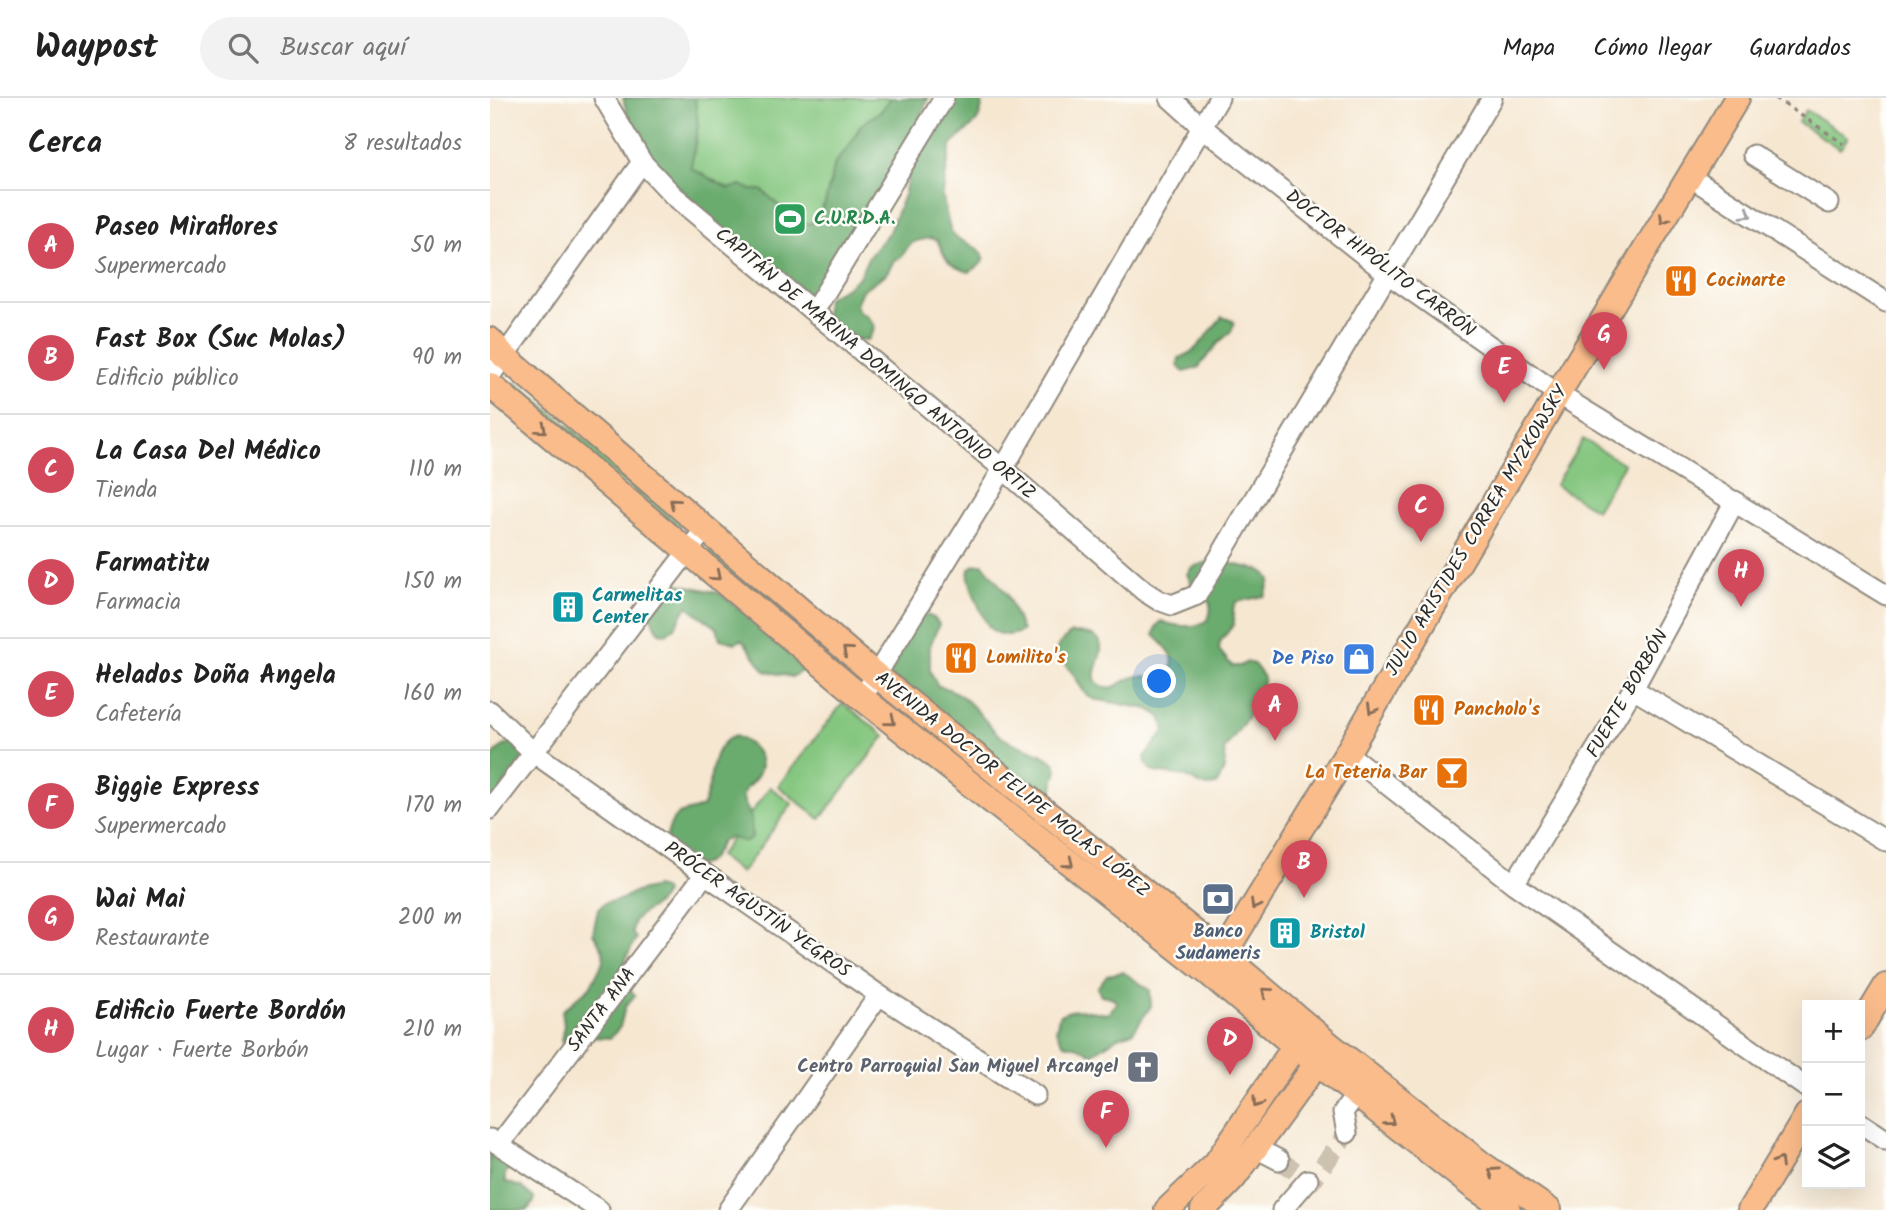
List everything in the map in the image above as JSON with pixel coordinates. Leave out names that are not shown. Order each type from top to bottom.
[{"type":"main road","name":"JULIO ARISTIDES CORREA MYZKOWSKY","points":[[1217,965],[1737,98]]},
{"type":"main road","name":"AVENIDA DOCTOR FELIPE MOLAS LÓPEZ","points":[[495,357],[705,529],[1301,1037],[1549,1210]]},
{"type":"main road","name":"AVENIDA DOCTOR FELIPE MOLAS LÓPEZ","points":[[490,385],[862,698],[1217,965]]},
{"type":"main road","points":[[1865,1021],[1886,986]]},
{"type":"main road","points":[[1167,1210],[1216,1163],[1301,1037]]},
{"type":"main road","name":"AVENIDA DOCTOR FELIPE MOLAS LÓPEZ","points":[[1324,1054],[1357,1094],[1475,1188],[1508,1210]]},
{"type":"main road","points":[[1203,1210],[1233,1179],[1324,1054]]},
{"type":"main road","points":[[1750,1210],[1802,1123]]},
{"type":"street","name":"CAPITÁN DE MARINA DOMINGO ANTONIO ORTIZ","points":[[604,98],[642,162],[673,195],[1003,469],[1144,591],[1172,606],[1197,595],[1388,274]]},
{"type":"street","points":[[814,311],[944,98]]},
{"type":"street","name":"DOCTOR HIPÓLITO CARRÓN","points":[[1170,98],[1202,127],[1388,274],[1558,394],[1886,594]]},
{"type":"street","points":[[862,698],[1003,469],[1219,98]]},
{"type":"street","points":[[1388,274],[1492,98]]},
{"type":"street","points":[[1753,155],[1829,203]]},
{"type":"street","points":[[495,357],[642,162]]},
{"type":"street","points":[[1690,177],[1886,302]]},
{"type":"street","name":"FUERTE BORBÓN","points":[[1514,884],[1633,689],[1735,501]]},
{"type":"street","points":[[490,809],[705,529]]},
{"type":"street","points":[[1633,689],[1886,841]]},
{"type":"street","name":"PRÓCER AGUSTÍN YEGROS","points":[[490,711],[534,752],[705,874],[879,995],[1035,1095]]},
{"type":"street","points":[[1347,752],[1514,884],[1802,1085]]},
{"type":"street","name":"SANTA ANA","points":[[494,1142],[705,874]]},
{"type":"street","points":[[728,1210],[879,995]]},
{"type":"street","points":[[1347,1133],[1343,1112],[1357,1094]]},
{"type":"street","points":[[1865,1126],[1886,1140]]},
{"type":"street","points":[[494,1142],[599,1210]]},
{"type":"street","points":[[1256,1148],[1279,1160]]},
{"type":"street","points":[[1282,1210],[1308,1180]]},
{"type":"path","points":[[1775,98],[1844,144]]},
{"type":"green space","points":[[623,98],[695,98],[698,126],[691,168],[729,189],[741,185],[751,190],[762,190],[792,218],[809,224],[825,203],[835,163],[850,145],[861,125],[882,110],[890,98],[928,98],[912,138],[820,294],[805,294],[791,287],[757,251],[730,235],[635,147]]},
{"type":"green space","name":"C.U.R.D.A.","points":[[634,98],[910,98],[806,265],[683,174]]},
{"type":"green space","points":[[948,98],[979,98],[982,101],[976,122],[952,145],[943,198],[953,235],[977,249],[984,259],[969,272],[948,261],[937,240],[930,238],[910,244],[886,274],[862,290],[856,304],[859,312],[866,315],[875,327],[868,340],[845,339],[825,327],[826,298],[859,277],[869,256],[889,232],[904,195],[912,159]]},
{"type":"green space","points":[[1806,110],[1848,137],[1840,149],[1798,122]]},
{"type":"green space","points":[[1222,317],[1233,321],[1231,332],[1198,368],[1184,372],[1178,366],[1179,358],[1192,352]]},
{"type":"green space","points":[[517,383],[682,522],[678,528],[509,386]]},
{"type":"green space","points":[[1583,439],[1624,464],[1596,510],[1555,485]]},
{"type":"green space","points":[[712,550],[853,669],[848,672],[709,555]]},
{"type":"green space","points":[[1214,560],[1260,570],[1270,580],[1265,596],[1236,602],[1233,609],[1234,624],[1220,642],[1219,650],[1232,666],[1247,662],[1254,664],[1264,677],[1254,706],[1224,750],[1225,764],[1221,776],[1216,785],[1210,786],[1184,776],[1152,771],[1145,756],[1165,731],[1161,717],[1148,709],[1093,699],[1084,691],[1056,651],[1059,644],[1071,633],[1088,635],[1098,639],[1101,646],[1095,678],[1104,687],[1113,687],[1138,676],[1167,679],[1173,659],[1169,650],[1154,635],[1156,627],[1161,621],[1187,626],[1203,623],[1208,618],[1211,610],[1209,600],[1196,594],[1187,574],[1192,567]]},
{"type":"green space","points":[[983,564],[1007,594],[1022,631],[1011,635],[1002,634],[995,632],[988,625],[976,600],[969,575],[972,567]]},
{"type":"green space","points":[[671,582],[719,593],[805,658],[805,669],[792,677],[765,671],[744,642],[741,640],[735,643],[720,639],[717,628],[687,606],[675,627],[666,634],[659,632],[650,615]]},
{"type":"green space","points":[[927,615],[939,624],[930,646],[930,671],[938,686],[965,699],[1004,739],[1041,754],[1055,764],[1057,771],[1053,790],[1043,802],[892,681],[887,659],[920,617]]},
{"type":"green space","points":[[843,703],[885,736],[820,819],[778,786]]},
{"type":"green space","points":[[735,736],[753,747],[761,764],[756,778],[743,795],[751,819],[752,838],[746,842],[731,838],[723,840],[713,857],[699,865],[671,863],[666,845],[674,818],[702,807],[719,748]]},
{"type":"green space","points":[[513,743],[524,758],[490,804],[491,759],[499,749]]},
{"type":"green space","points":[[770,787],[792,804],[741,873],[719,856]]},
{"type":"green space","points":[[655,887],[663,889],[665,893],[659,902],[634,921],[632,933],[636,938],[617,978],[635,995],[625,1007],[620,1027],[610,1038],[587,1037],[566,1047],[561,1041],[564,1025],[562,1011],[590,987],[604,961],[603,950],[593,933],[598,909],[605,903]]},
{"type":"green space","points":[[1123,972],[1150,990],[1151,1006],[1133,1032],[1118,1037],[1092,1054],[1079,1047],[1064,1044],[1056,1031],[1059,1016],[1076,1010],[1108,1014],[1117,1002],[1111,997],[1101,995],[1097,988],[1107,975]]},
{"type":"green space","points":[[490,1134],[512,1164],[505,1174],[505,1182],[521,1187],[534,1198],[527,1210],[490,1210]]},
{"type":"tunnel","points":[[1279,1160],[1312,1181],[1347,1133]]},
{"type":"place","name":"C.U.R.D.A.","points":[[790,219]]},
{"type":"place","name":"Cocinarte","points":[[1681,281]]},
{"type":"place","name":"Wai Mai","points":[[1604,370]]},
{"type":"place","name":"Helados Doña Angela","points":[[1504,403]]},
{"type":"place","name":"La Casa Del Médico","points":[[1421,542]]},
{"type":"place","name":"Carmelitas Center","points":[[568,607]]},
{"type":"place","name":"Edificio Fuerte Bordón","points":[[1741,607]]},
{"type":"place","name":"Lomilito's","points":[[961,658]]},
{"type":"place","name":"De Piso","points":[[1359,659]]},
{"type":"place","name":"Pancholo's","points":[[1429,710]]},
{"type":"place","name":"Paseo Miraflores","points":[[1275,741]]},
{"type":"place","name":"La Teteria Bar","points":[[1452,773]]},
{"type":"place","name":"Fast Box (Suc Molas)","points":[[1304,898]]},
{"type":"place","name":"Banco Sudameris","points":[[1218,899]]},
{"type":"place","name":"Bristol","points":[[1285,933]]},
{"type":"place","name":"Centro Parroquial San Miguel Arcangel","points":[[1143,1067]]},
{"type":"place","name":"Farmatitu","points":[[1230,1075]]},
{"type":"place","name":"Biggie Express","points":[[1106,1148]]}]
